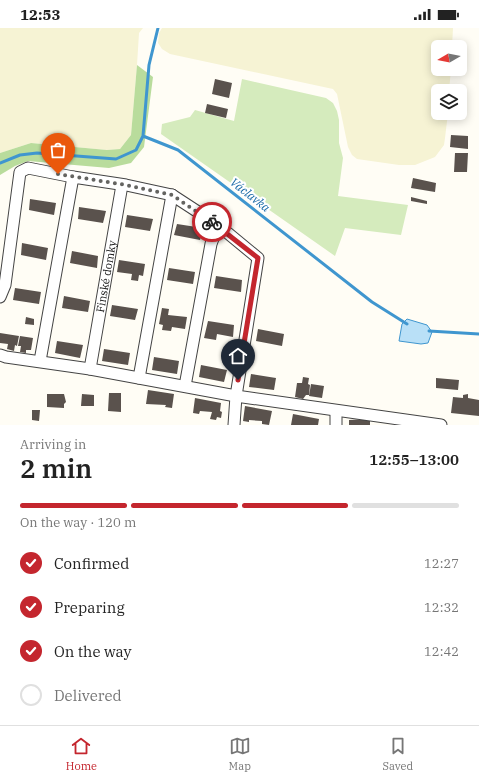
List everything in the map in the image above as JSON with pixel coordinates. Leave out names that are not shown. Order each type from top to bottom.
[{"type":"street","points":[[0,297],[5,285],[20,172],[28,168],[172,195],[218,225],[258,258],[236,396],[234,425]]},
{"type":"street","points":[[40,361],[73,177]]},
{"type":"street","name":"Finské domky","points":[[90,369],[122,185]]},
{"type":"street","points":[[139,378],[172,195]]},
{"type":"street","points":[[186,386],[210,251],[218,225]]},
{"type":"street","points":[[0,355],[90,369],[236,396],[441,425]]},
{"type":"street","points":[[336,411],[336,425]]},
{"type":"shaded area","points":[[0,28],[143,28],[139,33],[131,135],[120,149],[107,150],[31,143],[0,153]]},
{"type":"shaded area","points":[[162,28],[453,28],[452,40],[431,40],[431,76],[450,76],[450,84],[431,84],[431,120],[447,120],[444,145],[435,157],[415,165],[399,165],[357,159],[352,155],[348,147],[337,94],[333,89],[170,54],[162,49],[158,43],[159,33]]},
{"type":"green space","points":[[137,65],[153,77],[144,147],[131,163],[109,168],[28,161],[15,166],[0,175],[0,153],[31,143],[107,150],[120,149],[131,135]]},
{"type":"green space","points":[[242,79],[326,98],[333,103],[339,120],[339,143],[343,158],[338,196],[408,205],[401,235],[345,228],[335,256],[161,134],[162,124],[190,117],[195,110],[234,121]]},
{"type":"water","points":[[407,319],[427,325],[432,332],[428,343],[421,344],[399,341],[402,324]]},
{"type":"building","points":[[215,79],[232,83],[229,98],[212,94]]},
{"type":"building","points":[[207,104],[228,109],[226,118],[205,113]]},
{"type":"building","points":[[451,135],[468,136],[468,149],[450,147]]},
{"type":"building","points":[[455,153],[468,153],[467,172],[454,172]]},
{"type":"building","points":[[413,178],[436,183],[435,192],[411,188]]},
{"type":"building","points":[[411,197],[427,201],[427,204],[411,201]]},
{"type":"building","points":[[30,199],[56,203],[54,215],[29,210]]},
{"type":"building","points":[[79,207],[106,211],[103,223],[78,219]]},
{"type":"building","points":[[127,215],[153,219],[150,231],[125,227]]},
{"type":"building","points":[[177,224],[203,228],[200,240],[174,235]]},
{"type":"building","points":[[22,243],[48,248],[46,260],[21,255]]},
{"type":"building","points":[[72,251],[98,256],[97,268],[70,263]]},
{"type":"building","points":[[119,260],[145,264],[143,276],[139,275],[138,281],[131,280],[132,274],[117,272]]},
{"type":"building","points":[[169,268],[195,272],[193,284],[167,280]]},
{"type":"building","points":[[216,276],[242,280],[241,292],[214,288]]},
{"type":"building","points":[[15,288],[41,292],[39,304],[13,300]]},
{"type":"building","points":[[64,296],[90,301],[88,312],[62,308]]},
{"type":"building","points":[[112,305],[138,309],[135,320],[110,316]]},
{"type":"building","points":[[162,308],[169,309],[168,315],[187,317],[185,329],[172,327],[171,331],[162,330],[163,325],[159,324]]},
{"type":"building","points":[[26,317],[34,319],[34,325],[25,324]]},
{"type":"building","points":[[208,321],[234,325],[233,337],[217,334],[216,340],[204,338]]},
{"type":"building","points":[[258,329],[284,334],[282,346],[256,341]]},
{"type":"building","points":[[0,333],[19,336],[17,346],[15,345],[14,351],[7,349],[8,344],[0,343]]},
{"type":"building","points":[[20,336],[33,338],[31,350],[26,350],[26,353],[20,352],[21,346],[18,346]]},
{"type":"building","points":[[57,341],[83,345],[80,358],[55,353]]},
{"type":"building","points":[[104,349],[130,353],[128,365],[102,361]]},
{"type":"building","points":[[154,357],[179,361],[177,374],[152,370]]},
{"type":"building","points":[[201,365],[227,370],[224,382],[199,377]]},
{"type":"building","points":[[251,374],[276,378],[274,390],[249,387]]},
{"type":"building","points":[[303,377],[309,378],[308,384],[310,385],[309,395],[306,395],[303,399],[295,397],[297,383],[302,383]]},
{"type":"building","points":[[436,378],[459,380],[458,390],[436,388]]},
{"type":"building","points":[[311,384],[324,386],[322,398],[309,396]]},
{"type":"building","points":[[148,390],[174,394],[172,408],[165,407],[166,405],[146,404]]},
{"type":"building","points":[[109,393],[121,393],[121,412],[108,411]]},
{"type":"building","points":[[47,394],[64,394],[66,402],[64,404],[64,408],[47,407]]},
{"type":"building","points":[[82,394],[94,395],[94,406],[81,406]]},
{"type":"building","points":[[468,394],[468,398],[479,400],[479,416],[451,413],[453,397],[463,398],[463,395]]},
{"type":"building","points":[[195,398],[221,403],[221,418],[217,417],[216,420],[210,419],[212,412],[200,411],[199,414],[193,413]]},
{"type":"building","points":[[245,406],[272,411],[269,425],[262,424],[262,421],[243,421]]},
{"type":"building","points":[[32,410],[40,410],[39,421],[32,420]]},
{"type":"building","points":[[293,414],[319,419],[318,425],[291,425]]},
{"type":"building","points":[[370,419],[370,425],[349,425],[349,420]]},
{"type":"waterway","points":[[143,136],[149,65],[158,28]]},
{"type":"waterway","name":"Václavka","points":[[0,163],[20,155],[37,153],[116,159],[136,150],[143,136],[178,150],[372,302],[407,324]]},
{"type":"waterway","name":"Václavka","points":[[429,331],[479,334]]},
{"type":"way so far","points":[[58,174],[126,185],[172,195],[212,222]]},
{"type":"route","points":[[212,222],[218,225],[258,258],[238,380]]}]
